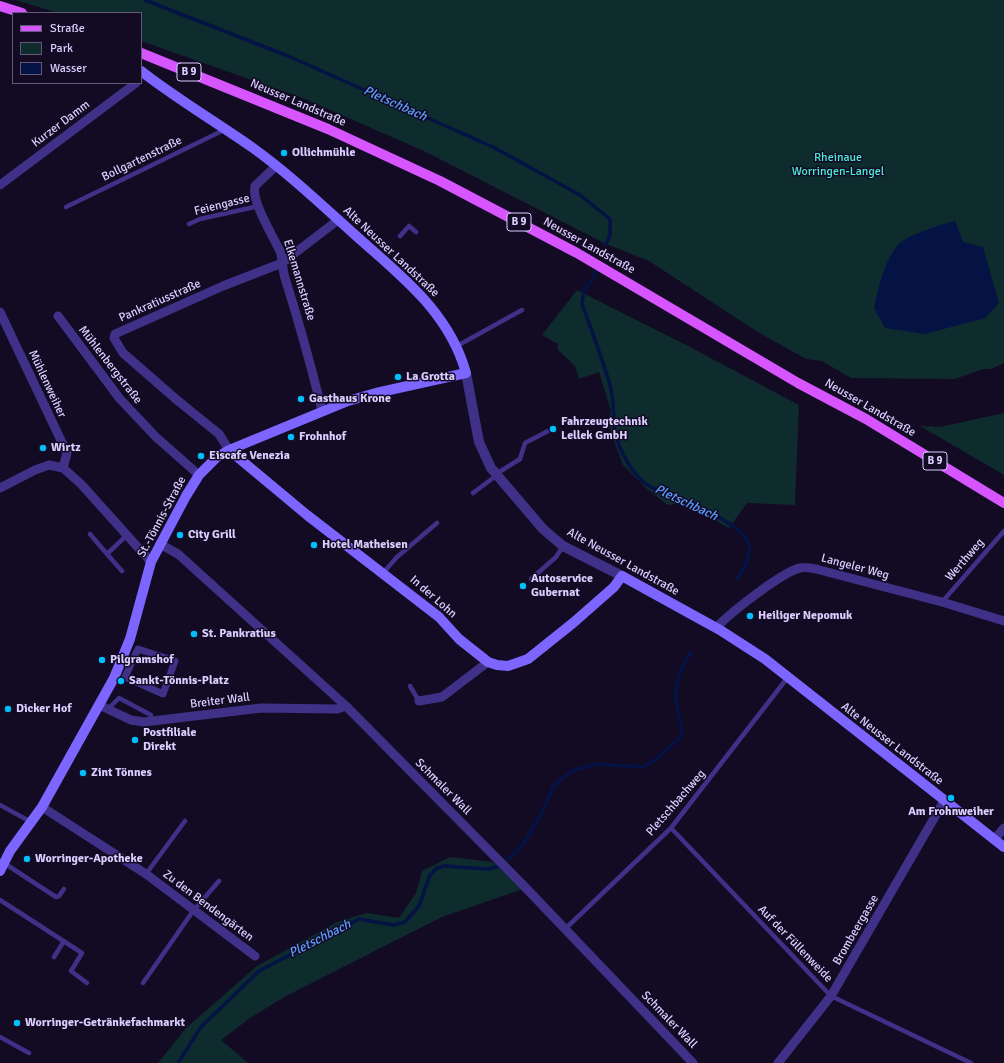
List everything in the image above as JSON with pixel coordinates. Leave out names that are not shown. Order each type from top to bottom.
[{"type":"main road","points":[[0,6],[19,12]]},
{"type":"main road","name":"Neusser Landstraße","points":[[142,53],[328,129],[440,181],[536,231],[577,253],[798,383],[866,420],[1004,503]]},
{"type":"main road","name":"Alte Neusser Landstraße","points":[[143,75],[226,130],[276,166],[338,220],[384,256],[427,301],[451,334],[466,372]]},
{"type":"main road","name":"St.-Tönnis-Straße","points":[[1,868],[10,851],[42,807],[104,707],[126,649],[151,562],[186,496],[200,475],[217,457],[229,450],[322,410],[376,393],[466,372]]},
{"type":"main road","name":"In der Lohn","points":[[229,450],[301,510],[439,617],[459,639],[488,662],[497,665],[508,666],[528,659],[573,624],[614,587],[622,576]]},
{"type":"main road","name":"Alte Neusser Landstraße","points":[[622,576],[743,644],[788,677],[1004,847]]},
{"type":"street","name":"Kurzer Damm","points":[[0,184],[135,84]]},
{"type":"street","name":"Elkemannstraße","points":[[276,166],[255,186],[254,190],[259,206],[280,253],[322,410]]},
{"type":"street","name":"Pankratiusstraße","points":[[229,450],[220,434],[177,400],[123,353],[114,338],[116,334],[223,286],[282,263],[338,220]]},
{"type":"street","name":"Mühlenweiher","points":[[0,312],[67,453],[63,468]]},
{"type":"street","name":"Mühlenbergstraße","points":[[58,316],[120,399],[156,437],[200,475]]},
{"type":"street","name":"Alte Neusser Landstraße","points":[[466,372],[483,454],[497,474],[543,528],[564,546],[622,576]]},
{"type":"street","points":[[0,488],[48,465],[63,468],[81,484],[151,562]]},
{"type":"street","name":"Schmaler Wall","points":[[160,544],[178,554],[346,706],[694,1063]]},
{"type":"street","name":"Langeler Weg","points":[[716,628],[728,615],[742,604],[790,571],[801,567],[816,569],[942,602],[1004,621]]},
{"type":"street","points":[[138,649],[175,661],[163,694],[126,678],[136,653],[138,649]]},
{"type":"street","points":[[419,701],[442,697],[488,662]]},
{"type":"street","name":"Breiter Wall","points":[[104,707],[131,720],[151,721],[260,708],[337,709],[346,706]]},
{"type":"street","name":"Brombeergasse","points":[[778,1063],[831,996],[944,801]]},
{"type":"street","name":"Zu den Bendengärten","points":[[42,807],[146,874],[193,911],[255,956]]},
{"type":"street","points":[[994,840],[1004,828]]},
{"type":"lane","name":"Bollgartenstraße","points":[[66,207],[226,130]]},
{"type":"lane","name":"Feiengasse","points":[[189,224],[200,219],[259,206]]},
{"type":"lane","points":[[400,236],[408,226],[416,232]]},
{"type":"lane","points":[[457,346],[522,310]]},
{"type":"lane","points":[[473,493],[497,474],[520,459],[526,443],[548,431]]},
{"type":"lane","points":[[383,573],[397,557],[437,523]]},
{"type":"lane","name":"Werthweg","points":[[942,602],[1004,531]]},
{"type":"lane","points":[[90,534],[122,571]]},
{"type":"lane","points":[[107,554],[127,535]]},
{"type":"lane","points":[[531,579],[556,557],[564,546]]},
{"type":"lane","points":[[126,649],[136,653]]},
{"type":"lane","name":"Pletschbachweg","points":[[565,929],[671,828],[788,677]]},
{"type":"lane","points":[[410,686],[419,701]]},
{"type":"lane","points":[[104,707],[119,698],[151,715],[151,721]]},
{"type":"lane","points":[[0,805],[31,822]]},
{"type":"lane","name":"Zu den Bendengärten","points":[[146,874],[185,821]]},
{"type":"lane","name":"Auf der Füllenweide","points":[[671,828],[831,996],[971,1063]]},
{"type":"lane","points":[[1,868],[56,897],[59,896],[64,889]]},
{"type":"lane","points":[[143,983],[193,911],[219,881]]},
{"type":"lane","points":[[0,900],[82,953],[71,971],[87,983]]},
{"type":"lane","points":[[54,957],[64,941]]},
{"type":"lane","points":[[0,1037],[29,1052]]},
{"type":"green space","name":"Rheinaue Worringen-Langel","points":[[16,0],[1004,0],[1004,363],[991,369],[983,369],[955,379],[851,378],[822,361],[806,359],[756,331],[649,261],[604,243],[424,151],[300,97],[142,41],[142,12],[55,12]]},
{"type":"green space","points":[[577,290],[688,346],[799,405],[795,505],[747,503],[729,528],[683,503],[668,505],[647,489],[623,465],[611,433],[609,420],[611,411],[599,372],[579,379],[575,366],[558,350],[558,344],[542,335]]},
{"type":"green space","points":[[1004,413],[1004,475],[920,426],[940,427]]},
{"type":"green space","points":[[450,857],[493,862],[523,889],[442,917],[286,996],[250,1018],[221,1040],[248,1063],[158,1063],[186,1028],[257,966],[337,922],[367,913],[399,918],[416,893],[422,871]]},
{"type":"water","points":[[955,221],[963,242],[983,247],[999,303],[985,318],[925,334],[885,328],[874,308],[886,266],[893,251],[902,241],[909,237],[934,227]]},
{"type":"waterway","name":"Pletschbach","points":[[145,0],[288,56],[493,147],[580,195],[610,219],[610,235],[606,244]]},
{"type":"waterway","name":"Pletschbach","points":[[597,265],[592,281],[584,290],[582,304],[610,385],[613,400],[615,432],[620,448],[632,469],[647,485],[711,513],[731,524],[745,536],[748,542],[749,552],[745,566],[737,579]]},
{"type":"waterway","name":"Pletschbach","points":[[508,860],[524,843],[542,812],[553,787],[561,779],[574,770],[596,764],[643,767],[655,760],[680,738],[681,727],[676,700],[676,685],[683,665],[691,652]]},
{"type":"waterway","name":"Pletschbach","points":[[178,1063],[201,1027],[259,971],[359,919],[393,925],[405,922],[419,906],[430,875],[437,868],[444,866],[488,869],[499,866]]},
{"type":"place","name":"Ollichmühle","points":[[284,153]]},
{"type":"place","name":"La Grotta","points":[[398,377]]},
{"type":"place","name":"Gasthaus Krone","points":[[301,399]]},
{"type":"place","name":"Fahrzeugtechnik Lellek GmbH","points":[[553,429]]},
{"type":"place","name":"Frohnhof","points":[[291,437]]},
{"type":"place","name":"Wirtz","points":[[43,448]]},
{"type":"place","name":"Eiscafe Venezia","points":[[201,456]]},
{"type":"place","name":"City Grill","points":[[180,535]]},
{"type":"place","name":"Hotel Matheisen","points":[[314,545]]},
{"type":"place","name":"Autoservice Gubernat","points":[[523,586]]},
{"type":"place","name":"Heiliger Nepomuk","points":[[750,616]]},
{"type":"place","name":"St. Pankratius","points":[[194,634]]},
{"type":"place","name":"Pilgramshof","points":[[102,660]]},
{"type":"place","name":"Sankt-Tönnis-Platz","points":[[121,681]]},
{"type":"place","name":"Dicker Hof","points":[[8,709]]},
{"type":"place","name":"Postfiliale Direkt","points":[[135,740]]},
{"type":"place","name":"Zint Tönnes","points":[[83,773]]},
{"type":"place","name":"Am Frohnweiher","points":[[951,798]]},
{"type":"place","name":"Worringer-Apotheke","points":[[27,859]]},
{"type":"place","name":"Worringer-Getränkefachmarkt","points":[[17,1023]]}]
